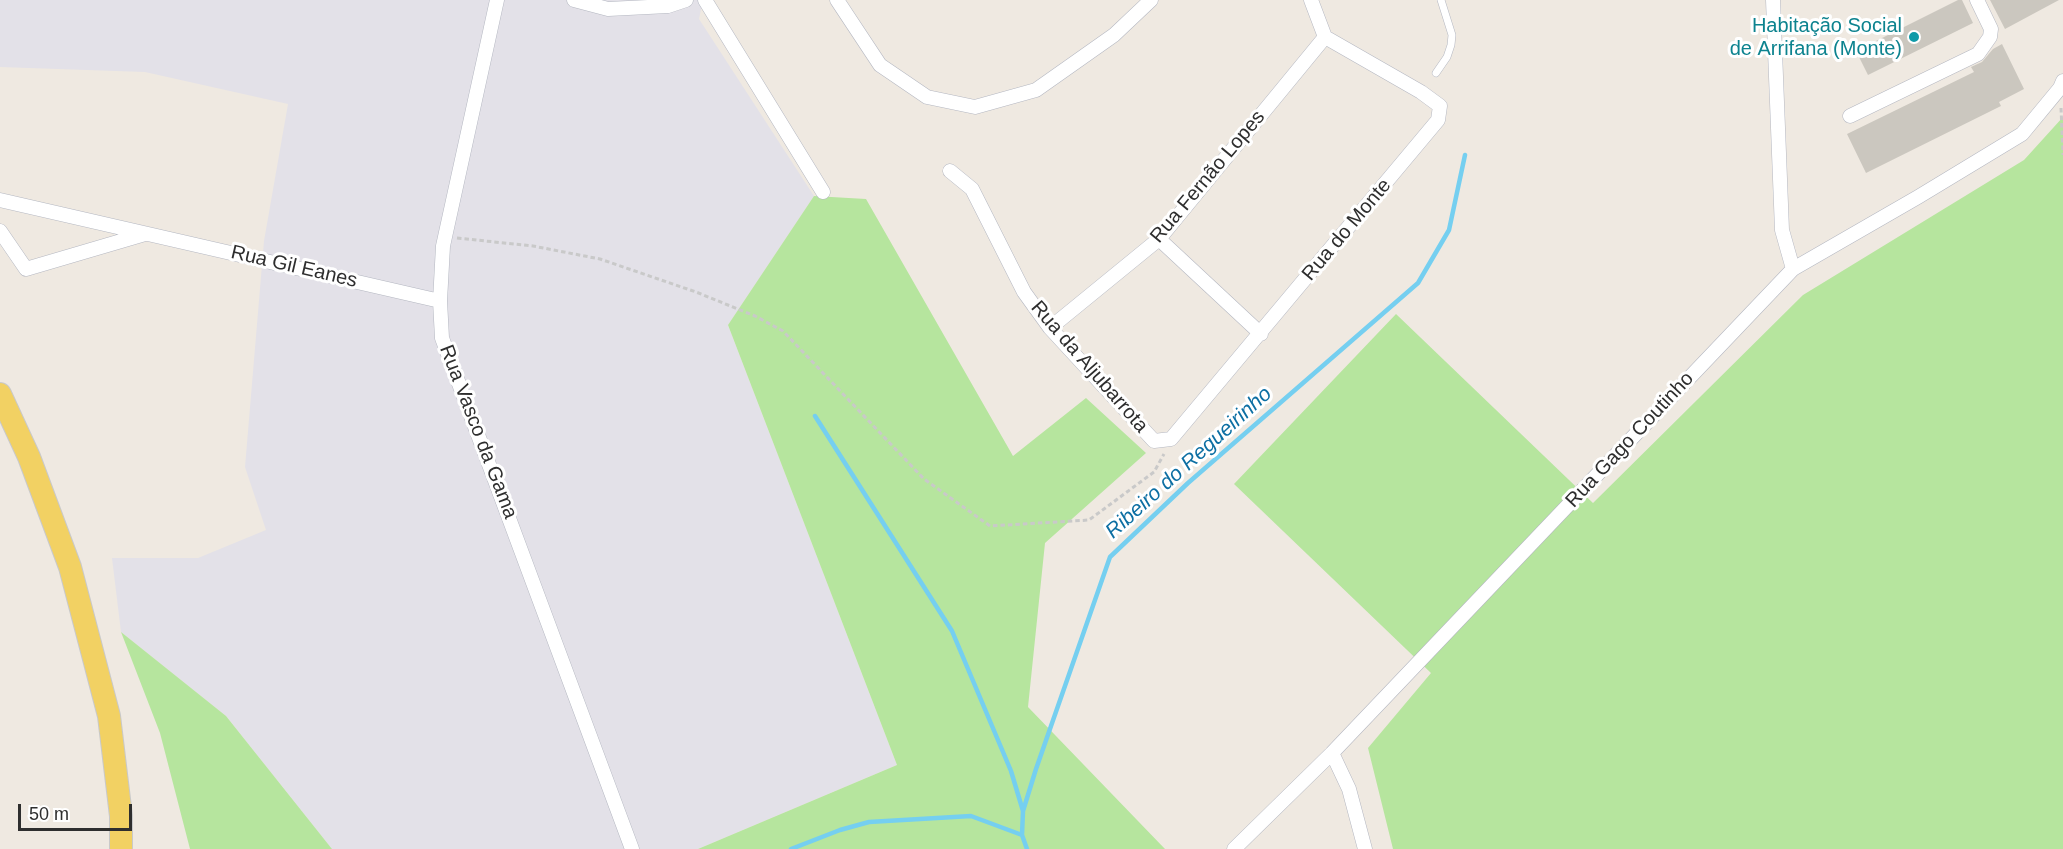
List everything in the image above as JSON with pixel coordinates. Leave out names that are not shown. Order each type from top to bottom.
[{"type":"main road","points":[[0,394],[29,457],[70,567],[109,716],[121,816],[121,849]]},
{"type":"main road","points":[[0,417],[21,461],[61,570],[95,717],[106,849]]},
{"type":"street","name":"Rua Vasco da Gama","points":[[497,0],[445,237],[440,301],[442,338],[632,849]]},
{"type":"street","points":[[574,0],[608,9],[668,6],[686,0]]},
{"type":"street","points":[[705,0],[823,192]]},
{"type":"street","points":[[837,0],[880,65],[927,97],[975,107],[1036,90],[1114,35],[1151,0]]},
{"type":"street","points":[[1311,0],[1325,37]]},
{"type":"street","points":[[1773,0],[1782,230],[1793,269]]},
{"type":"street","points":[[1850,116],[1978,54],[1990,37],[1991,29],[1977,0]]},
{"type":"street","name":"Rua Fernão Lopes","points":[[1050,328],[1159,239],[1325,37]]},
{"type":"street","name":"Rua do Monte","points":[[1172,439],[1438,120],[1440,106],[1421,92],[1325,37]]},
{"type":"street","name":"Rua Gago Coutinho","points":[[1234,849],[1332,753],[1793,269],[2022,134],[2061,85]]},
{"type":"street","name":"Rua da Aljubarrota","points":[[950,171],[972,189],[1024,292],[1050,328],[1154,441],[1172,439]]},
{"type":"street","name":"Rua Gil Eanes","points":[[0,200],[440,301]]},
{"type":"street","name":"Rua Gil Eanes","points":[[0,231],[26,269],[147,233]]},
{"type":"street","points":[[1159,239],[1261,334]]},
{"type":"street","points":[[1332,753],[1349,789],[1365,849]]},
{"type":"lane","points":[[1436,72],[1447,57],[1452,35],[1441,0]]},
{"type":"path","points":[[2061,85],[2063,155]]},
{"type":"path","points":[[445,237],[534,246],[600,259],[696,292],[774,326],[783,331],[924,479],[990,526],[1089,520],[1154,472],[1172,439]]},
{"type":"shaded area","points":[[0,0],[703,0],[699,19],[814,196],[728,325],[897,765],[698,849],[332,849],[226,716],[121,632],[112,558],[198,558],[266,530],[245,467],[264,241],[288,104],[145,72],[0,67]]},
{"type":"green space","points":[[2063,117],[2063,849],[1393,849],[1368,748],[1431,673],[1234,484],[1396,314],[1593,503],[1803,295],[2024,160]]},
{"type":"green space","points":[[814,196],[866,199],[1013,456],[1086,398],[1146,453],[1045,543],[1028,707],[1165,849],[698,849],[897,765],[728,325]]},
{"type":"green space","points":[[121,632],[226,716],[332,849],[190,849],[160,733]]},
{"type":"building","name":"Habitação Social de Arrifana (Monte)","points":[[1962,0],[1973,23],[1868,75],[1856,51]]},
{"type":"building","points":[[1990,0],[2059,0],[2005,29]]},
{"type":"building","points":[[2002,44],[2024,89],[1999,102],[2001,106],[1866,173],[1847,134],[1974,72],[1971,67],[1982,62],[1993,49]]},
{"type":"waterway","name":"Ribeiro do Regueirinho","points":[[1027,849],[1022,835],[1023,811],[1110,557],[1188,483],[1418,283],[1449,230],[1465,155]]},
{"type":"waterway","points":[[815,416],[952,631],[1011,771],[1023,811]]},
{"type":"waterway","points":[[791,849],[840,830],[869,822],[971,816],[1022,835]]},
{"type":"place","name":"Habitação Social de Arrifana (Monte)","points":[[1914,37]]}]
